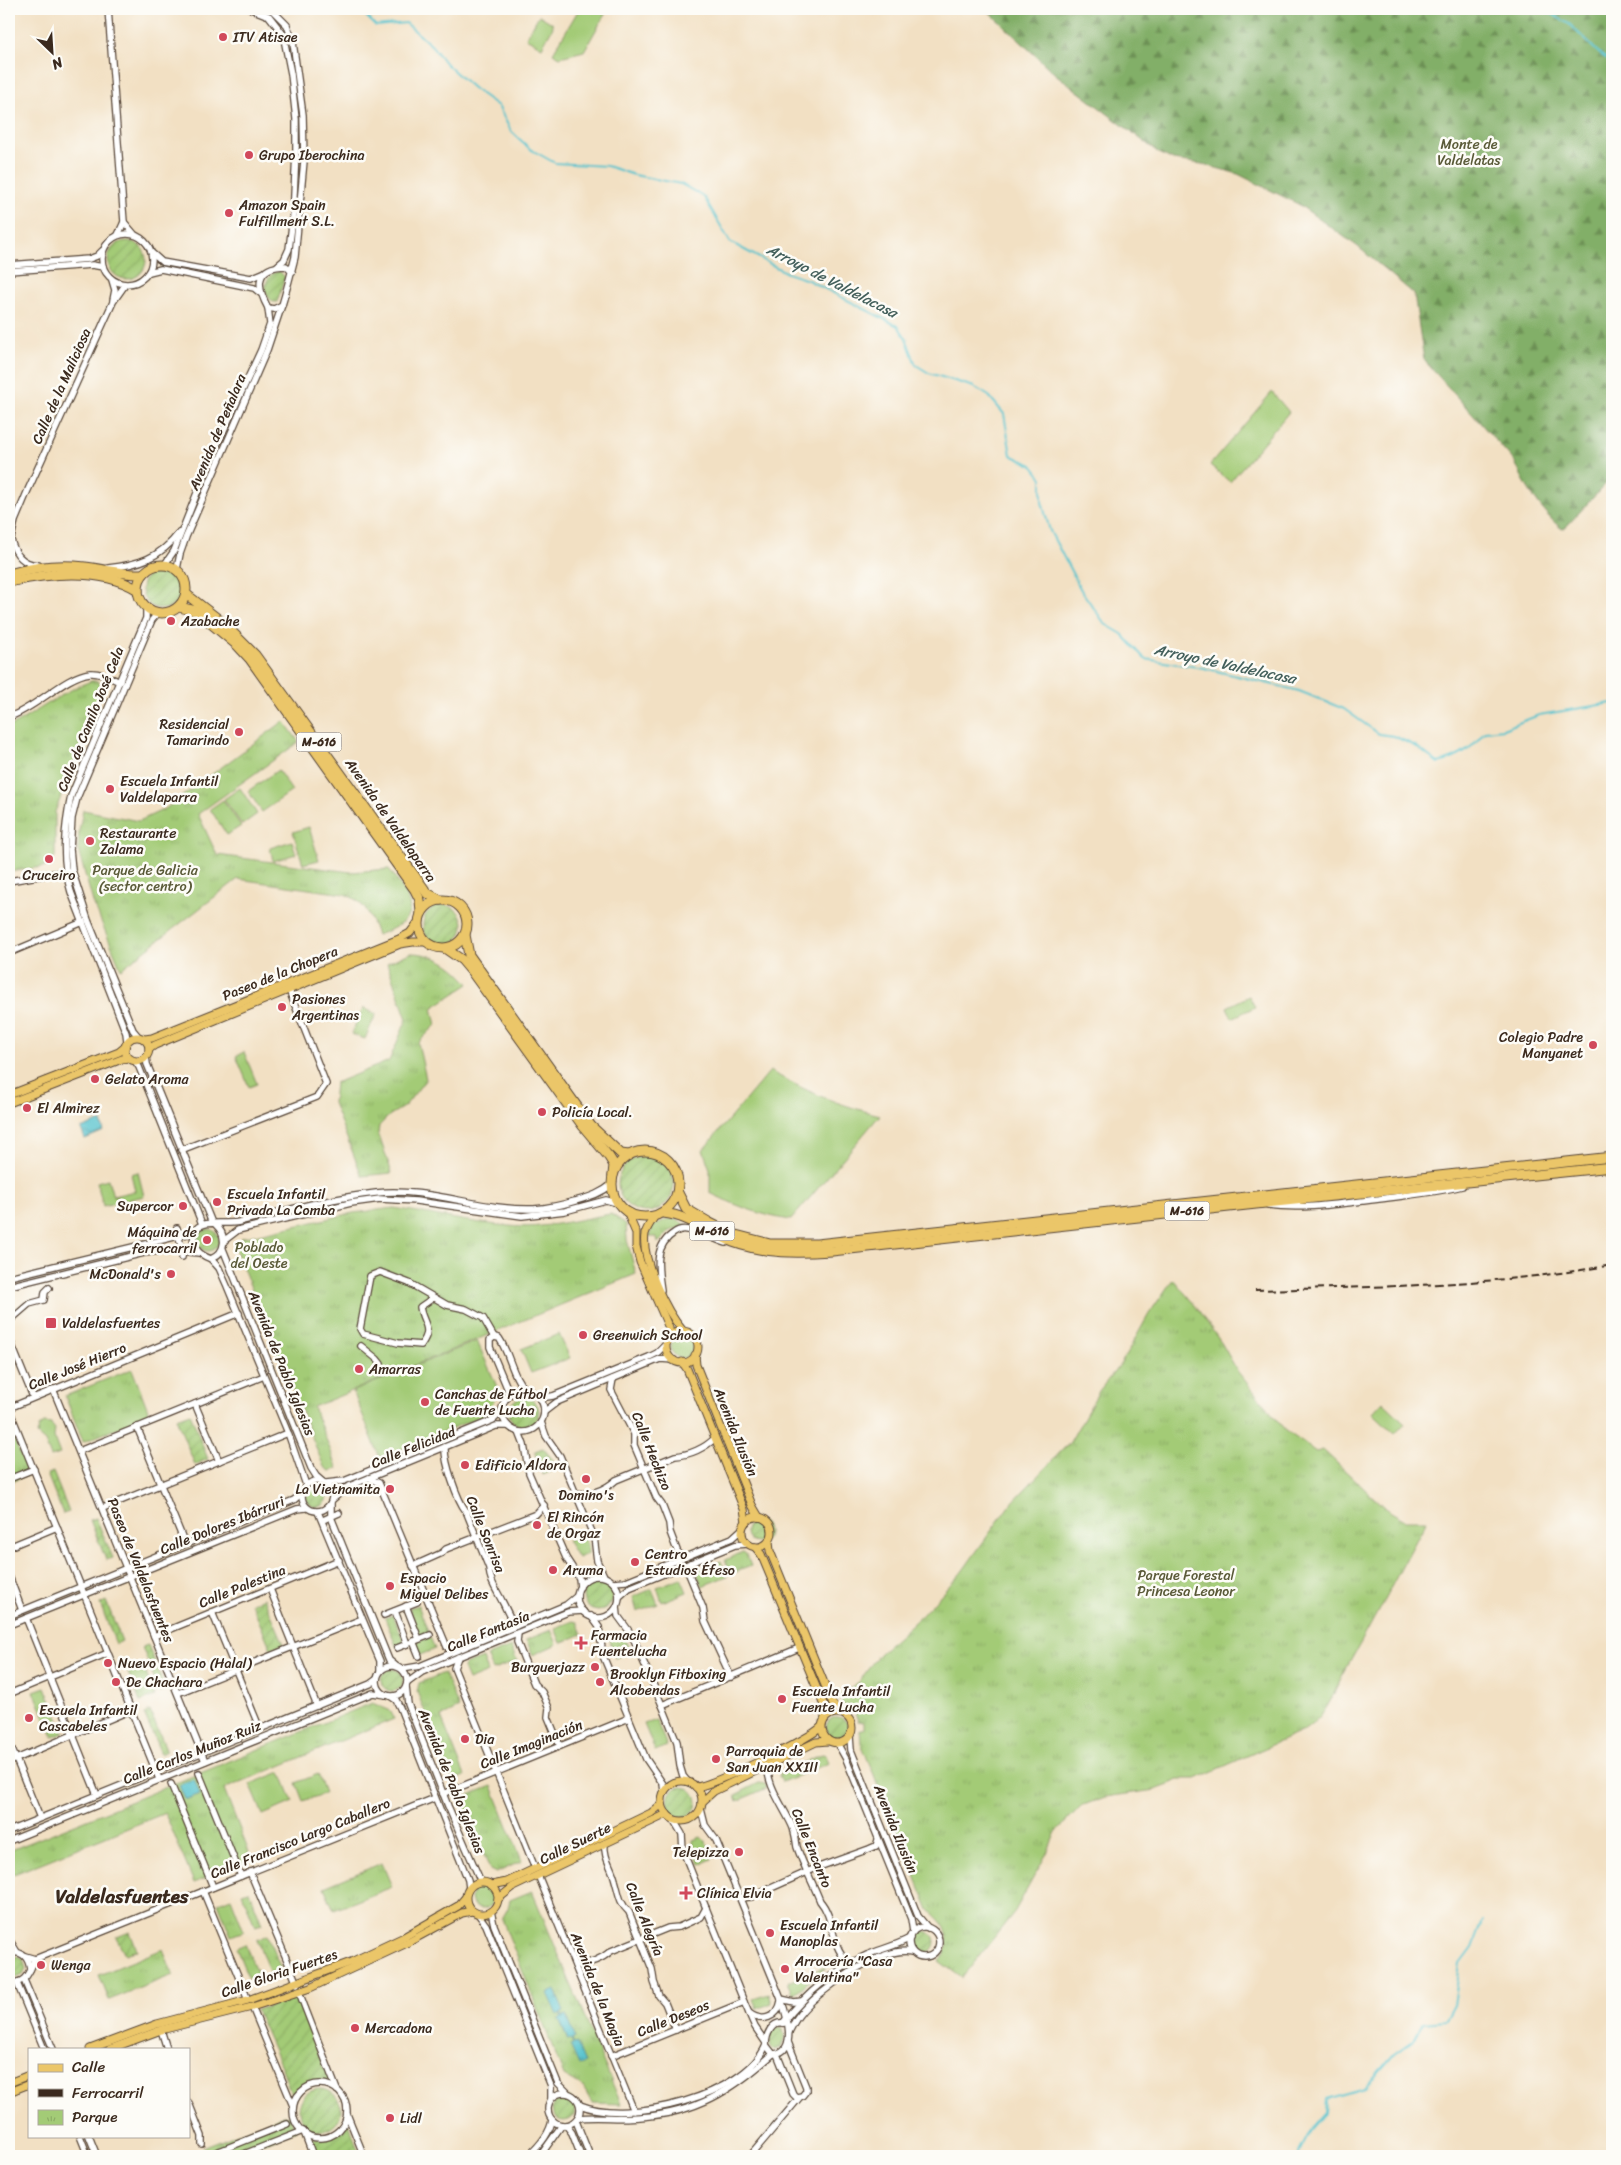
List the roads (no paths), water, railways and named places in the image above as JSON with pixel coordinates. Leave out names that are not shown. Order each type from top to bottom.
[{"type":"highway","points":[[165,564],[177,569],[186,580],[186,594],[179,607],[169,612],[158,613],[146,608],[139,597],[138,590],[143,574],[153,566],[165,564]]},
{"type":"highway","points":[[9,574],[58,566],[97,568],[130,574],[143,574]]},
{"type":"highway","points":[[9,582],[36,576],[74,574],[118,580],[138,590]]},
{"type":"highway","name":"Avenida de Valdelaparra","points":[[186,594],[222,622],[255,655],[427,893],[440,900]]},
{"type":"highway","name":"Avenida de Valdelaparra","points":[[179,607],[196,611],[237,645],[250,660],[415,890],[420,900],[420,917]]},
{"type":"highway","points":[[420,917],[432,903],[440,900]]},
{"type":"highway","name":"M-616","points":[[440,900],[460,907],[467,920],[465,935],[469,955],[591,1126],[621,1154],[629,1155],[645,1151],[661,1155],[670,1162],[676,1171],[679,1182],[678,1193],[686,1208],[732,1234],[770,1244],[817,1244],[1612,1157]]},
{"type":"highway","name":"M-616","points":[[420,917],[421,936],[426,942]]},
{"type":"highway","points":[[426,942],[438,948],[446,948],[454,946],[465,935]]},
{"type":"highway","points":[[446,948],[462,960],[472,972],[582,1126],[609,1157],[614,1165],[613,1180],[618,1203],[627,1212]]},
{"type":"highway","points":[[613,1180],[619,1164],[629,1155]]},
{"type":"highway","name":"M-616","points":[[627,1212],[645,1218],[659,1214],[678,1214],[732,1242],[762,1250],[794,1253],[832,1251],[1612,1167]]},
{"type":"highway","points":[[659,1214],[675,1200],[678,1193]]},
{"type":"main road","name":"Paseo de la Chopera","points":[[126,1044],[141,1038],[152,1038],[399,939],[410,933],[420,917]]},
{"type":"main road","name":"Paseo de la Chopera","points":[[149,1049],[400,944],[426,942]]},
{"type":"main road","points":[[9,1104],[132,1059],[146,1057],[149,1049],[141,1038]]},
{"type":"main road","points":[[9,1095],[106,1057],[126,1044],[132,1059]]},
{"type":"main road","points":[[627,1212],[636,1233],[636,1246],[640,1262],[669,1328],[668,1353],[674,1360],[687,1362],[695,1356],[698,1346],[695,1338],[683,1331],[673,1320],[648,1262],[645,1245],[647,1228],[659,1214]]},
{"type":"main road","points":[[668,1340],[674,1334],[683,1331]]},
{"type":"main road","name":"Avenida Ilusión","points":[[695,1356],[696,1365],[752,1505],[759,1517]]},
{"type":"main road","name":"Avenida Ilusión","points":[[682,1362],[687,1369],[744,1509],[746,1522]]},
{"type":"main road","points":[[696,1786],[711,1783],[813,1734],[821,1727],[825,1718],[825,1708],[761,1554],[743,1538],[742,1529],[746,1522],[754,1517],[759,1517],[768,1520],[772,1528],[769,1541],[770,1551],[834,1706],[852,1722],[852,1727],[850,1736],[846,1741],[837,1743],[828,1741],[816,1742],[714,1791],[702,1805],[696,1816],[689,1820],[681,1822],[670,1817],[662,1804],[664,1792],[670,1785],[688,1782],[696,1786],[700,1793],[702,1805]]},
{"type":"main road","points":[[751,1546],[763,1546],[769,1541]]},
{"type":"main road","points":[[825,1718],[832,1713],[841,1713]]},
{"type":"main road","points":[[821,1727],[824,1737],[828,1741]]},
{"type":"main road","name":"Calle Suerte","points":[[498,1899],[536,1872],[651,1813],[662,1804]]},
{"type":"main road","name":"Calle Suerte","points":[[492,1886],[536,1872],[670,1817]]},
{"type":"main road","points":[[481,1882],[492,1886],[498,1899],[491,1911],[475,1913],[467,1906],[465,1898],[469,1888],[475,1883],[481,1882]]},
{"type":"main road","name":"Calle Gloria Fuertes","points":[[93,2048],[157,2024],[248,2000],[297,1984],[351,1962],[402,1938],[458,1906],[465,1898]]},
{"type":"main road","name":"Calle Gloria Fuertes","points":[[113,2048],[299,1992],[354,1969],[462,1913],[475,1913]]},
{"type":"main road","points":[[9,2083],[28,2075]]},
{"type":"main road","points":[[9,2092],[28,2084]]},
{"type":"street","points":[[9,265],[89,259],[97,256],[118,235],[124,222],[108,9]]},
{"type":"street","points":[[124,222],[135,235],[146,242],[152,252],[162,262],[251,278],[277,266],[284,260],[289,249],[293,216],[296,152],[295,110],[290,65],[283,34],[269,16],[251,9]]},
{"type":"street","points":[[271,9],[287,25],[292,42],[303,115],[304,161],[292,272]]},
{"type":"street","points":[[118,235],[135,235]]},
{"type":"street","points":[[103,250],[102,267],[112,280],[125,285],[139,282],[149,272],[153,259],[152,252]]},
{"type":"street","points":[[9,271],[92,265],[102,267]]},
{"type":"street","points":[[277,266],[286,266],[292,272]]},
{"type":"street","points":[[149,272],[161,269],[254,288],[260,293]]},
{"type":"street","points":[[267,270],[259,284],[260,293],[268,308],[274,309],[282,305]]},
{"type":"street","name":"Avenida de Peñalara","points":[[177,569],[183,545],[267,350],[292,272]]},
{"type":"street","name":"Calle de la Maliciosa","points":[[112,280],[115,290],[113,302]]},
{"type":"street","name":"Calle de la Maliciosa","points":[[9,547],[10,537],[28,490],[113,302],[125,285]]},
{"type":"street","name":"Avenida de Peñalara","points":[[183,527],[261,350],[270,324],[268,308]]},
{"type":"street","points":[[165,564],[174,551],[183,527]]},
{"type":"street","points":[[97,568],[137,564],[151,559],[166,548],[183,527]]},
{"type":"street","points":[[10,537],[17,556],[24,562],[32,565],[58,566]]},
{"type":"street","name":"Calle de Camilo José Cela","points":[[141,1038],[133,1030],[84,921],[72,870],[70,849],[72,818],[77,798],[146,618],[146,608]]},
{"type":"street","name":"Calle de Camilo José Cela","points":[[126,1044],[126,1034],[64,872],[66,817],[71,796],[122,682],[152,620],[158,613]]},
{"type":"street","points":[[9,717],[33,706],[68,681],[80,676],[92,673],[122,682]]},
{"type":"street","points":[[9,880],[72,870]]},
{"type":"street","points":[[9,953],[84,921]]},
{"type":"street","points":[[181,1150],[317,1097],[326,1084],[289,990]]},
{"type":"street","points":[[9,1286],[144,1254],[199,1253],[211,1259],[217,1257],[223,1249],[224,1240],[221,1230],[214,1223],[181,1150],[146,1057]]},
{"type":"street","points":[[132,1059],[143,1076],[202,1224]]},
{"type":"street","points":[[9,1277],[195,1232],[202,1224],[235,1223],[300,1207],[377,1193],[417,1194],[504,1208],[536,1209],[592,1196],[604,1191],[613,1180]]},
{"type":"street","points":[[224,1240],[236,1231],[351,1203],[380,1199],[416,1201],[522,1216],[565,1211],[606,1200],[618,1203]]},
{"type":"street","points":[[235,1223],[236,1231],[240,1238]]},
{"type":"street","points":[[177,1228],[182,1254]]},
{"type":"street","points":[[661,1292],[657,1268],[658,1255],[665,1239],[679,1230],[688,1230],[744,1250],[762,1250]]},
{"type":"street","points":[[195,1232],[194,1242],[199,1253]]},
{"type":"street","name":"Avenida de Pablo Iglesias","points":[[223,1249],[311,1468],[316,1476],[325,1483]]},
{"type":"street","name":"Avenida de Pablo Iglesias","points":[[211,1259],[219,1268],[239,1313],[288,1434],[306,1485]]},
{"type":"street","points":[[433,1298],[420,1307],[421,1314],[426,1320],[426,1338],[421,1345],[398,1343],[363,1334],[360,1330],[368,1279],[380,1272],[393,1276],[447,1305],[466,1309],[482,1318],[494,1337],[499,1338],[504,1346],[521,1386],[526,1391],[540,1398],[553,1396],[649,1357],[657,1353],[668,1340]]},
{"type":"street","points":[[14,1317],[29,1304],[44,1300],[47,1290],[44,1277]]},
{"type":"street","name":"Calle José Hierro","points":[[9,1408],[239,1313]]},
{"type":"street","points":[[494,1337],[490,1340],[490,1347],[508,1390],[502,1411],[503,1420],[508,1426],[519,1432],[532,1430],[542,1422]]},
{"type":"street","points":[[9,1338],[33,1398]]},
{"type":"street","points":[[361,1346],[378,1359],[381,1364],[379,1373]]},
{"type":"street","points":[[544,1412],[557,1402],[613,1378],[660,1360],[674,1360]]},
{"type":"street","points":[[79,1451],[264,1376]]},
{"type":"street","name":"Calle Hechizo","points":[[613,1378],[611,1390],[620,1409],[626,1415],[634,1434],[634,1445],[656,1497],[662,1505],[678,1552],[686,1557]]},
{"type":"street","name":"Paseo de Valdelasfuentes","points":[[53,1389],[205,1761]]},
{"type":"street","points":[[507,1398],[519,1391],[526,1391]]},
{"type":"street","points":[[540,1398],[544,1412],[542,1422],[546,1436],[560,1456],[594,1536],[597,1561],[604,1576],[613,1582],[618,1591],[618,1616],[632,1635],[662,1705],[677,1742],[682,1771],[688,1782]]},
{"type":"street","points":[[195,1404],[219,1461]]},
{"type":"street","points":[[9,1408],[159,1779]]},
{"type":"street","name":"Calle Felicidad","points":[[325,1483],[344,1481],[377,1468],[493,1420],[502,1411]]},
{"type":"street","name":"Calle Felicidad","points":[[331,1502],[347,1487],[496,1426],[508,1426]]},
{"type":"street","points":[[137,1427],[185,1544]]},
{"type":"street","points":[[519,1432],[524,1445],[529,1474],[566,1558],[579,1578],[580,1587]]},
{"type":"street","points":[[103,1508],[288,1434]]},
{"type":"street","points":[[576,1493],[586,1495],[644,1469],[708,1446],[715,1438]]},
{"type":"street","name":"Calle Sonrisa","points":[[445,1448],[444,1457],[453,1479],[454,1487],[489,1568],[490,1577],[496,1592],[502,1600],[510,1620],[516,1626]]},
{"type":"street","points":[[9,1479],[34,1469]]},
{"type":"street","points":[[379,1483],[383,1472]]},
{"type":"street","points":[[369,1478],[379,1483],[447,1647],[457,1654],[454,1668],[441,1660],[447,1647]]},
{"type":"street","points":[[318,1512],[323,1520],[380,1661],[380,1671],[377,1679],[379,1688],[388,1695],[402,1692],[406,1685],[405,1673],[389,1660],[331,1517],[332,1493],[325,1483],[312,1482],[306,1485],[302,1493],[302,1501],[306,1508],[318,1512],[326,1509],[331,1502]]},
{"type":"street","name":"Calle Dolores Ibárruri","points":[[9,1616],[294,1500],[302,1493]]},
{"type":"street","points":[[413,1566],[476,1537],[536,1514],[544,1505]]},
{"type":"street","name":"Calle Dolores Ibárruri","points":[[9,1625],[297,1509],[306,1508]]},
{"type":"street","points":[[323,1520],[339,1513]]},
{"type":"street","points":[[9,1547],[57,1527]]},
{"type":"street","points":[[613,1582],[626,1582],[732,1538],[742,1529]]},
{"type":"street","points":[[619,1597],[629,1588],[734,1545],[751,1546]]},
{"type":"street","name":"Calle Palestina","points":[[154,1636],[339,1560]]},
{"type":"street","points":[[690,1563],[688,1572],[703,1608],[705,1620],[731,1677]]},
{"type":"street","points":[[9,1576],[22,1610]]},
{"type":"street","points":[[604,1576],[586,1579],[580,1587],[577,1596],[578,1603],[583,1611],[591,1616],[599,1627],[601,1648],[628,1718],[646,1759],[663,1784],[664,1792]]},
{"type":"street","points":[[270,1589],[317,1706]]},
{"type":"street","name":"Calle Fantasía","points":[[457,1654],[516,1626],[566,1606],[577,1596]]},
{"type":"street","points":[[384,1616],[416,1602]]},
{"type":"street","points":[[406,1606],[413,1641]]},
{"type":"street","points":[[591,1616],[606,1616],[617,1606]]},
{"type":"street","points":[[395,1611],[413,1641],[419,1656]]},
{"type":"street","name":"Calle Fantasía","points":[[399,1668],[414,1668],[441,1660],[518,1633],[568,1612],[583,1611]]},
{"type":"street","points":[[212,1612],[260,1729]]},
{"type":"street","points":[[26,1618],[97,1795]]},
{"type":"street","points":[[178,1693],[362,1619]]},
{"type":"street","points":[[518,1633],[517,1642],[534,1684],[542,1692],[548,1708],[548,1717],[560,1746]]},
{"type":"street","points":[[397,1648],[430,1635]]},
{"type":"street","points":[[662,1705],[799,1648]]},
{"type":"street","points":[[9,1694],[108,1653]]},
{"type":"street","name":"Calle Fantasía","points":[[406,1685],[441,1660]]},
{"type":"street","points":[[380,1671],[391,1666],[399,1668]]},
{"type":"street","name":"Avenida de la Magia","points":[[454,1668],[634,2112]]},
{"type":"street","name":"Calle Carlos Muñoz Ruiz","points":[[9,1831],[317,1706],[370,1684],[377,1679]]},
{"type":"street","name":"Avenida de Pablo Iglesias","points":[[406,1685],[405,1697],[443,1794],[481,1882]]},
{"type":"street","name":"Calle Carlos Muñoz Ruiz","points":[[9,1840],[373,1693],[388,1695]]},
{"type":"street","name":"Avenida de Pablo Iglesias","points":[[388,1695],[396,1700],[468,1880],[469,1888]]},
{"type":"street","points":[[9,1762],[131,1710]]},
{"type":"street","name":"Calle Imaginación","points":[[443,1794],[628,1718]]},
{"type":"street","name":"Avenida Ilusión","points":[[850,1736],[850,1750],[918,1916],[928,1928]]},
{"type":"street","points":[[9,1742],[40,1818]]},
{"type":"street","name":"Avenida Ilusión","points":[[837,1743],[846,1759],[911,1919],[911,1935]]},
{"type":"street","name":"Calle Encanto","points":[[770,1764],[768,1769],[769,1776],[781,1807],[787,1813],[796,1836],[797,1846],[820,1901],[825,1906],[833,1924],[832,1933],[844,1959],[852,1963]]},
{"type":"street","points":[[199,1773],[241,1876]]},
{"type":"street","points":[[171,1784],[213,1887]]},
{"type":"street","name":"Calle Francisco Largo Caballero","points":[[36,1959],[435,1798]]},
{"type":"street","points":[[702,1805],[705,1825],[716,1840],[781,1999],[788,2042],[806,2087],[804,2094],[750,2156]]},
{"type":"street","points":[[670,1817],[682,1834],[683,1851],[755,2027],[775,2054],[793,2094],[800,2097]]},
{"type":"street","points":[[740,1898],[751,1898],[808,1872],[869,1850],[876,1846],[878,1840]]},
{"type":"street","name":"Calle Alegría","points":[[605,1843],[605,1854],[616,1880],[617,1891],[624,1907],[629,1912],[652,1970],[659,1996],[665,2003],[676,2030]]},
{"type":"street","points":[[250,1872],[297,1984]]},
{"type":"street","points":[[203,1891],[248,2000]]},
{"type":"street","points":[[575,1965],[585,1965],[640,1939],[701,1918],[706,1908]]},
{"type":"street","points":[[491,1911],[492,1922],[558,2083],[567,2092],[576,2097],[580,2105],[577,2119],[590,2156]]},
{"type":"street","points":[[475,1913],[486,1925],[551,2086],[548,2112],[552,2120],[551,2126],[544,2139],[528,2156]]},
{"type":"street","points":[[580,2105],[594,2110],[634,2112],[674,2105],[713,2090],[756,2062],[762,2055],[770,2028],[786,2025],[847,1974],[876,1959],[899,1951],[912,1952],[926,1957],[935,1952],[939,1943],[936,1934],[928,1928],[920,1928],[911,1935],[852,1963],[830,1977],[802,2001],[786,2025]]},
{"type":"street","points":[[911,1935],[909,1943],[912,1952]]},
{"type":"street","points":[[9,1940],[18,1952],[36,1959],[24,1980],[17,1983],[9,1982]]},
{"type":"street","points":[[9,1952],[18,1952]]},
{"type":"street","points":[[25,1956],[29,1962],[30,1969]]},
{"type":"street","points":[[24,1980],[53,2048]]},
{"type":"street","points":[[17,1983],[44,2048]]},
{"type":"street","points":[[299,1992],[337,2090],[345,2100],[347,2113],[364,2156]]},
{"type":"street","points":[[781,1999],[794,2002],[802,2001]]},
{"type":"street","points":[[749,2013],[757,2018],[770,2017],[780,2008],[781,1999]]},
{"type":"street","name":"Calle Deseos","points":[[612,2056],[744,2002]]},
{"type":"street","points":[[252,2007],[293,2106],[294,2118],[303,2132],[313,2156]]},
{"type":"street","points":[[159,2033],[166,2048]]},
{"type":"street","points":[[540,2156],[564,2125],[577,2119],[642,2117],[676,2112],[722,2093],[744,2080],[785,2048],[788,2042]]},
{"type":"street","points":[[293,2106],[300,2092],[314,2084],[330,2086],[337,2090]]},
{"type":"street","points":[[551,2098],[556,2094],[567,2092]]},
{"type":"street","points":[[190,2106],[205,2143]]},
{"type":"street","points":[[238,2156],[303,2132],[319,2138],[334,2133],[340,2128],[347,2113]]},
{"type":"street","points":[[552,2120],[564,2125],[572,2133],[581,2156]]},
{"type":"street","points":[[207,2156],[287,2124]]},
{"type":"street","points":[[81,2138],[88,2156]]},
{"type":"street","points":[[90,2138],[97,2156]]},
{"type":"water","points":[[101,1121],[104,1131],[85,1139],[81,1129]]},
{"type":"water","points":[[194,1779],[200,1794],[185,1800],[179,1785]]},
{"type":"water","points":[[555,1990],[564,2012],[561,2013],[563,2017],[567,2016],[575,2037],[572,2039],[574,2044],[577,2043],[585,2063],[579,2065],[570,2045],[573,2044],[571,2039],[568,2040],[559,2019],[562,2018],[560,2014],[558,2015],[548,1993]]},
{"type":"waterway","name":"Arroyo de Valdelacasa","points":[[359,9],[376,26],[406,23],[432,46],[446,64],[474,89],[498,106],[511,131],[530,149],[555,163],[607,166],[634,175],[681,184],[704,197],[730,242],[787,273],[808,280],[898,326],[906,338],[916,365],[929,373],[974,387],[989,396],[1004,414],[1011,455],[1032,465],[1042,478],[1042,502],[1050,531],[1081,590],[1105,624],[1122,634],[1145,659],[1204,668],[1299,691],[1344,709],[1379,734],[1394,736],[1417,747],[1438,763],[1465,752],[1485,731],[1503,729],[1539,715],[1612,703]]},
{"type":"waterway","points":[[1543,9],[1569,24],[1601,55],[1612,62]]},
{"type":"waterway","points":[[1299,2156],[1312,2128],[1325,2113],[1326,2100],[1364,2089],[1395,2053],[1413,2040],[1422,2022],[1446,2020],[1454,2005],[1460,1964],[1472,1948],[1482,1921]]},
{"type":"railway","points":[[1255,1290],[1479,1281],[1568,1272],[1612,1265]]},
{"type":"place","name":"ITV Atisae","points":[[223,37]]},
{"type":"place","name":"Grupo Iberochina","points":[[249,155]]},
{"type":"place","name":"Amazon Spain Fulfillment S.L.","points":[[229,213]]},
{"type":"place","name":"Azabache","points":[[171,621]]},
{"type":"place","name":"Residencial Tamarindo","points":[[239,732]]},
{"type":"place","name":"Escuela Infantil Valdelaparra","points":[[110,789]]},
{"type":"place","name":"Restaurante Zalama","points":[[90,841]]},
{"type":"place","name":"Cruceiro","points":[[49,859]]},
{"type":"place","name":"Pasiones Argentinas","points":[[282,1007]]},
{"type":"place","name":"Colegio Padre Manyanet","points":[[1593,1045]]},
{"type":"place","name":"Gelato Aroma","points":[[95,1079]]},
{"type":"place","name":"El Almirez","points":[[27,1108]]},
{"type":"place","name":"Policía Local.","points":[[542,1112]]},
{"type":"place","name":"Escuela Infantil Privada La Comba","points":[[217,1202]]},
{"type":"place","name":"Supercor","points":[[183,1206]]},
{"type":"place","name":"Máquina de ferrocarril","points":[[207,1240]]},
{"type":"place","name":"McDonald's","points":[[171,1274]]},
{"type":"place","name":"Valdelasfuentes","points":[[51,1323]]},
{"type":"place","name":"Greenwich School","points":[[583,1335]]},
{"type":"place","name":"Amarras","points":[[359,1369]]},
{"type":"place","name":"Canchas de Fútbol de Fuente Lucha","points":[[425,1402]]},
{"type":"place","name":"Edificio Aldora","points":[[465,1465]]},
{"type":"place","name":"Domino's","points":[[586,1479]]},
{"type":"place","name":"La Vietnamita","points":[[390,1489]]},
{"type":"place","name":"El Rincón de Orgaz","points":[[537,1525]]},
{"type":"place","name":"Centro Estudios Éfeso","points":[[635,1562]]},
{"type":"place","name":"Aruma","points":[[553,1570]]},
{"type":"place","name":"Espacio Miguel Delibes","points":[[390,1586]]},
{"type":"place","name":"Farmacia Fuentelucha","points":[[581,1643]]},
{"type":"place","name":"Nuevo Espacio (Halal)","points":[[108,1663]]},
{"type":"place","name":"Burguerjazz","points":[[595,1667]]},
{"type":"place","name":"De Chachara","points":[[116,1682]]},
{"type":"place","name":"Brooklyn Fitboxing Alcobendas","points":[[600,1682]]},
{"type":"place","name":"Escuela Infantil Fuente Lucha","points":[[782,1699]]},
{"type":"place","name":"Escuela Infantil Cascabeles","points":[[29,1718]]},
{"type":"place","name":"Dia","points":[[465,1739]]},
{"type":"place","name":"Parroquia de San Juan XXIII","points":[[716,1759]]},
{"type":"place","name":"Telepizza","points":[[739,1852]]},
{"type":"place","name":"Clínica Elvia","points":[[686,1893]]},
{"type":"place","name":"Escuela Infantil Manoplas","points":[[770,1933]]},
{"type":"place","name":"Wenga","points":[[41,1965]]},
{"type":"place","name":"Arrocería \"Casa Valentina\"","points":[[785,1969]]},
{"type":"place","name":"Mercadona","points":[[355,2028]]},
{"type":"place","name":"Lidl","points":[[390,2118]]},
{"type":"district","name":"Valdelasfuentes","points":[[122,1896]]},
{"type":"park label","name":"Monte de Valdelatas","points":[[1469,152]]},
{"type":"park label","name":"Parque de Galicia (sector centro)","points":[[145,878]]},
{"type":"park label","name":"Poblado del Oeste","points":[[259,1256]]},
{"type":"park label","name":"Parque Forestal Princesa Leonor","points":[[1186,1584]]}]
